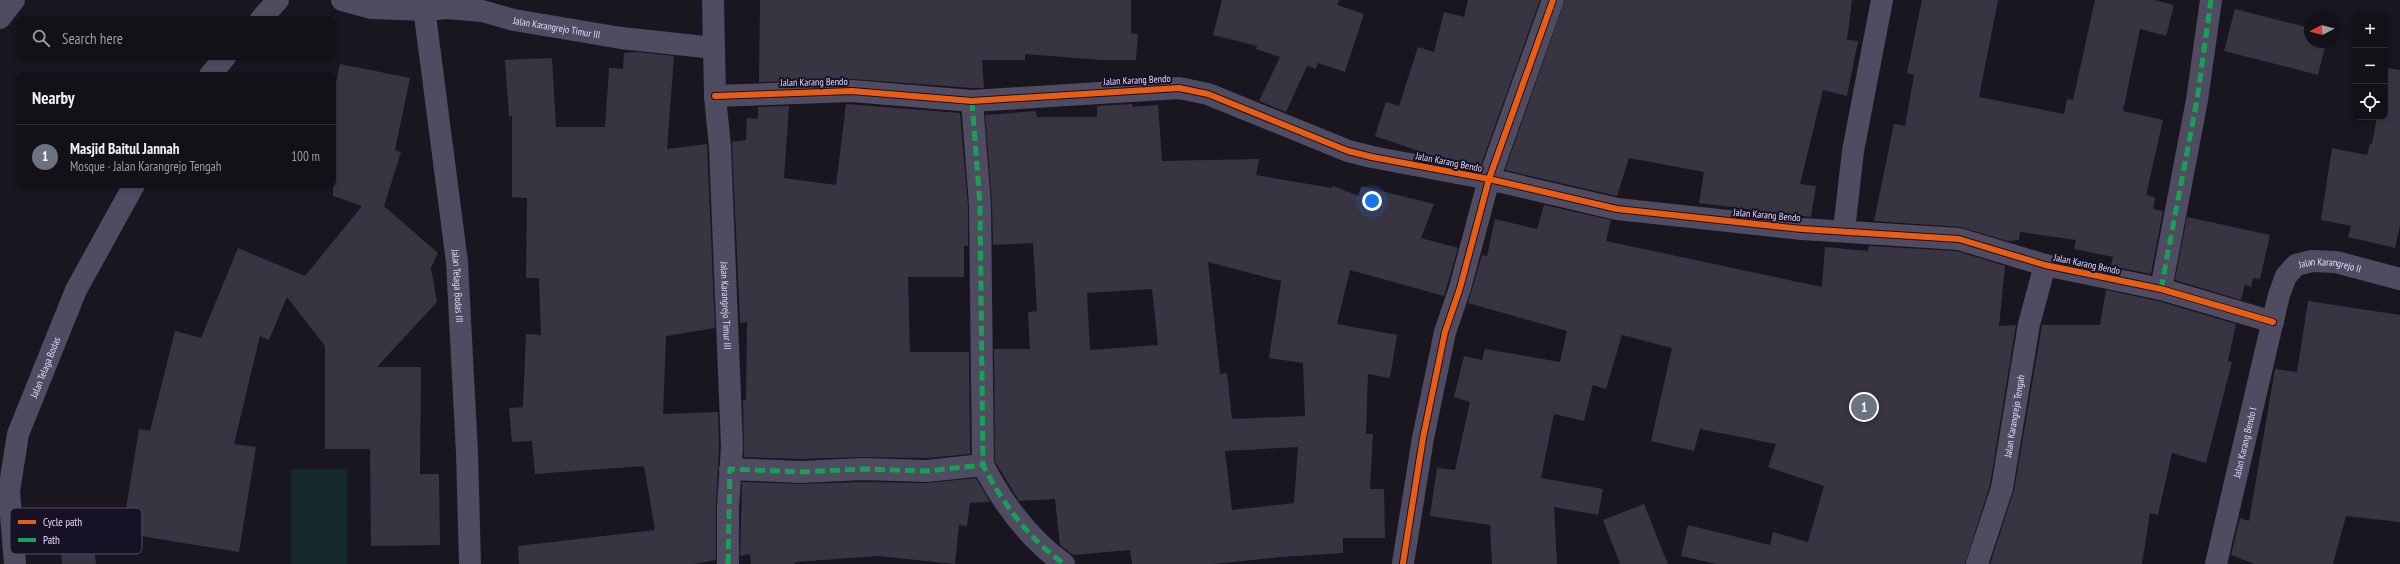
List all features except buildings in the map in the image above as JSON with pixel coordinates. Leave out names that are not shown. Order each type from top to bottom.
[{"type":"street","points":[[0,18],[14,0]]},
{"type":"street","points":[[264,16],[278,0]]},
{"type":"street","name":"Jalan Karangrejo Timur III","points":[[342,0],[372,8],[424,5],[482,11],[514,20],[621,38],[714,48]]},
{"type":"street","name":"Jalan Karangrejo Timur III","points":[[713,0],[715,96],[720,147],[732,446],[730,469],[728,564]]},
{"type":"street","points":[[1403,564],[1423,438],[1445,332],[1460,288],[1489,179],[1554,0]]},
{"type":"street","points":[[1844,230],[1854,151],[1882,0]]},
{"type":"street","points":[[2161,289],[2197,100],[2211,0]]},
{"type":"street","name":"Jalan Telaga Bodas III","points":[[424,5],[457,262],[467,453],[470,564]]},
{"type":"street","points":[[212,72],[222,60]]},
{"type":"street","name":"Jalan Karang Bendo","points":[[715,96],[852,91],[972,100],[1179,88],[1208,94],[1348,151],[1372,157],[1489,179],[1617,209],[1710,221],[1960,239],[2045,265],[2161,289],[2273,322]]},
{"type":"street","points":[[972,100],[980,206],[982,465],[997,492],[1013,515],[1032,537],[1064,564]]},
{"type":"street","name":"Jalan Telaga Bodas","points":[[10,552],[9,491],[18,434],[76,290],[132,188]]},
{"type":"street","name":"Jalan Karangrejo II","points":[[2273,322],[2286,276],[2296,265],[2312,261],[2336,262],[2400,279]]},
{"type":"street","name":"Jalan Karangrejo Tengah","points":[[1977,564],[2002,488],[2029,324],[2045,265]]},
{"type":"street","name":"Jalan Karang Bendo I","points":[[2216,564],[2273,322]]},
{"type":"street","points":[[730,469],[795,472],[863,469],[927,471],[982,465]]},
{"type":"green space","points":[[291,469],[347,469],[347,564],[291,564]]},
{"type":"marked path","points":[[2161,289],[2197,100],[2211,0]]},
{"type":"marked path","points":[[972,101],[980,205],[983,465]]},
{"type":"marked path","points":[[728,564],[730,469],[801,472],[863,469],[927,471],[983,465],[1008,507],[1028,532],[1064,564]]},
{"type":"cycle path","points":[[1403,563],[1423,438],[1445,332],[1460,288],[1489,179],[1553,0]]},
{"type":"cycle path","points":[[715,96],[852,91],[972,101],[1179,88],[1208,94],[1348,151],[1372,157],[1489,179],[1617,209],[1802,229],[1959,239],[2045,265],[2161,289],[2273,322]]},
{"type":"place","name":"Masjid Baitul Jannah","points":[[1864,407]]}]
